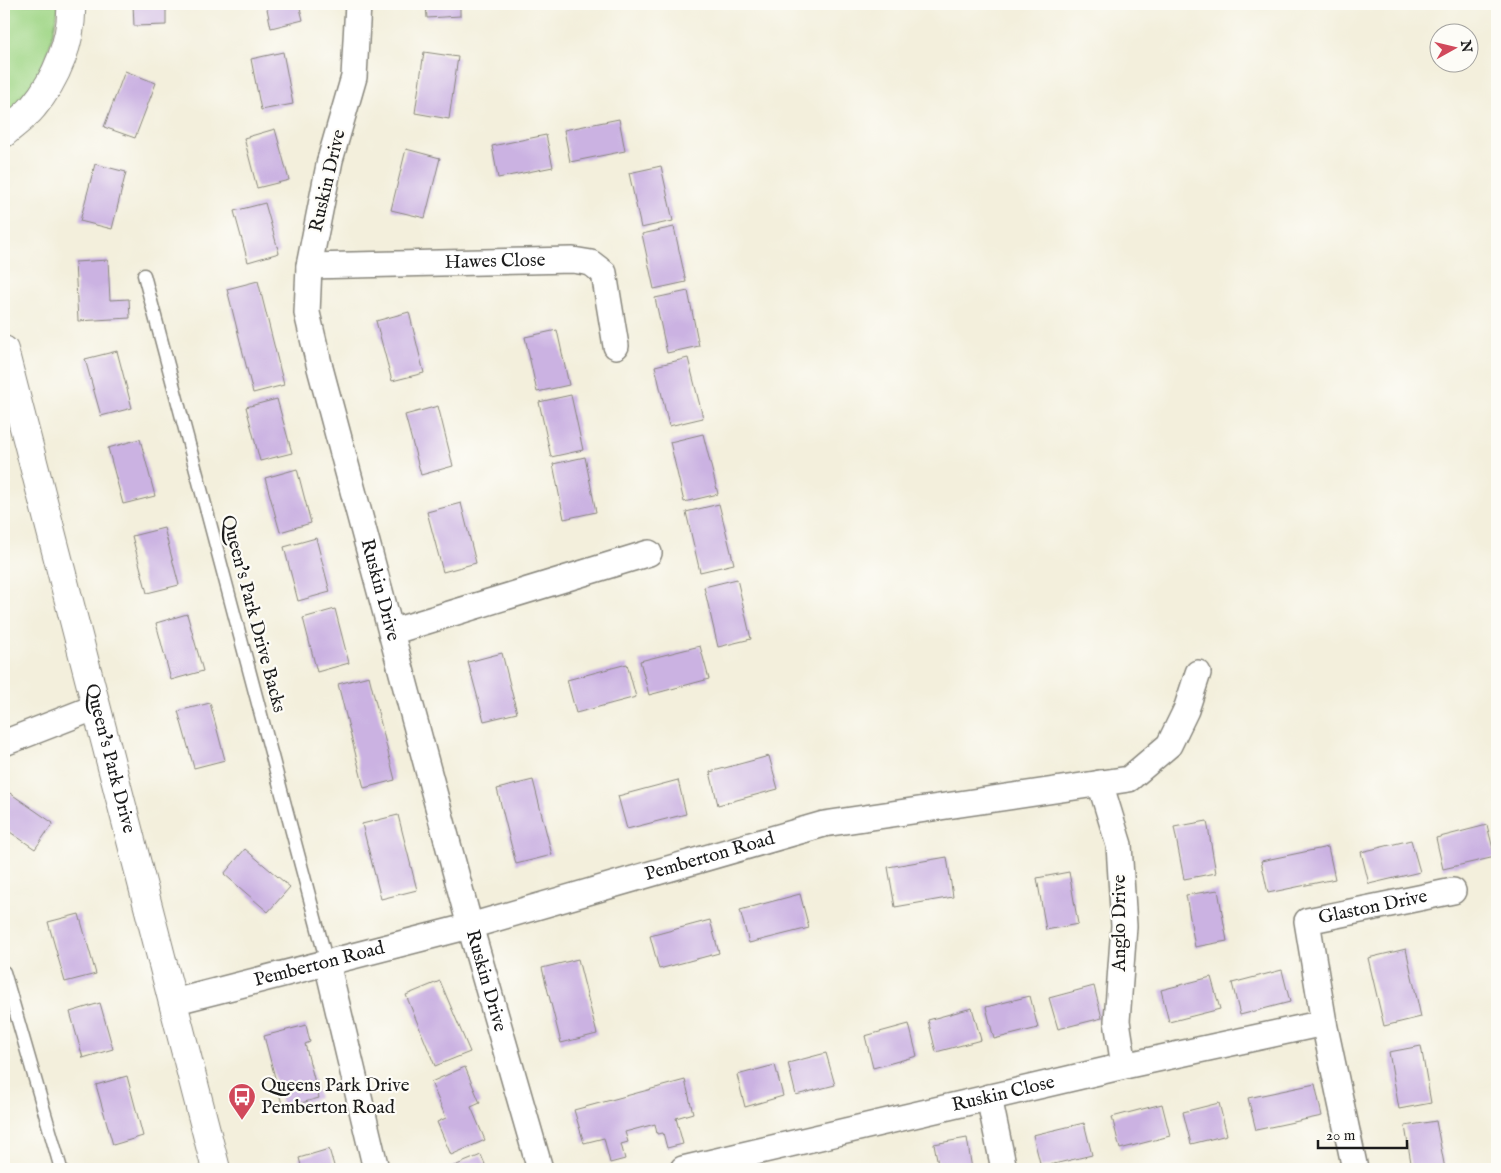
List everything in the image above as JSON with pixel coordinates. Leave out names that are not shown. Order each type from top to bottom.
[{"type":"street","points":[[4,133],[33,108],[60,63],[72,13],[71,4]]},
{"type":"street","name":"Ruskin Drive","points":[[358,4],[354,77],[330,160],[309,266],[307,313],[320,368],[470,926],[540,1169]]},
{"type":"street","name":"Hawes Close","points":[[309,266],[573,260],[591,263],[604,274],[616,346]]},
{"type":"street","name":"Queen's Park Drive","points":[[4,350],[216,1169]]},
{"type":"street","points":[[391,632],[649,553]]},
{"type":"street","name":"Pemberton Road","points":[[173,1002],[470,926],[824,824],[1129,779],[1169,745],[1186,710],[1198,673]]},
{"type":"street","points":[[4,743],[96,707]]},
{"type":"street","name":"Anglo Drive","points":[[1100,783],[1119,845],[1124,926],[1117,1021],[1124,1066]]},
{"type":"street","name":"Glaston Drive","points":[[1324,1023],[1307,921],[1454,891]]},
{"type":"street","points":[[327,962],[376,1169]]},
{"type":"street","points":[[1324,1023],[1355,1169]]},
{"type":"street","name":"Ruskin Close","points":[[683,1169],[1124,1066],[1324,1023]]},
{"type":"street","points":[[989,1097],[1004,1169]]},
{"type":"lane","name":"Queen's Park Drive Backs","points":[[144,275],[327,962]]},
{"type":"lane","points":[[4,972],[61,1169]]},
{"type":"green space","points":[[4,4],[58,4],[58,9],[52,39],[34,82],[26,95],[4,116]]},
{"type":"building","points":[[133,4],[166,4],[166,25],[134,26]]},
{"type":"building","points":[[266,4],[299,4],[303,20],[271,28]]},
{"type":"building","points":[[426,4],[460,4],[460,16],[427,18]]},
{"type":"building","points":[[283,52],[293,104],[261,110],[251,59]]},
{"type":"building","points":[[424,52],[458,57],[449,119],[415,113]]},
{"type":"building","points":[[125,71],[156,83],[135,138],[104,127]]},
{"type":"building","points":[[619,119],[625,151],[570,162],[564,130]]},
{"type":"building","points":[[275,129],[289,180],[257,188],[244,138]]},
{"type":"building","points":[[546,135],[553,167],[498,178],[492,146]]},
{"type":"building","points":[[406,149],[440,158],[425,218],[391,210]]},
{"type":"building","points":[[95,164],[126,172],[112,229],[80,221]]},
{"type":"building","points":[[661,166],[673,221],[641,228],[629,173]]},
{"type":"building","points":[[265,203],[279,253],[248,262],[234,211]]},
{"type":"building","points":[[674,227],[686,282],[654,289],[642,234]]},
{"type":"building","points":[[108,260],[110,300],[129,299],[130,318],[78,321],[75,262]]},
{"type":"building","points":[[258,281],[284,385],[253,393],[227,289]]},
{"type":"building","points":[[688,291],[699,346],[667,353],[655,298]]},
{"type":"building","points":[[409,312],[424,373],[392,381],[376,321]]},
{"type":"building","points":[[557,330],[569,385],[537,392],[525,337]]},
{"type":"building","points":[[117,351],[132,408],[101,416],[85,359]]},
{"type":"building","points":[[688,358],[703,418],[669,426],[655,366]]},
{"type":"building","points":[[571,395],[583,450],[551,457],[539,402]]},
{"type":"building","points":[[277,399],[292,453],[260,461],[246,407]]},
{"type":"building","points":[[438,406],[453,466],[421,475],[405,415]]},
{"type":"building","points":[[703,434],[718,494],[684,502],[670,442]]},
{"type":"building","points":[[140,439],[155,496],[123,504],[108,448]]},
{"type":"building","points":[[585,457],[596,512],[564,519],[553,464]]},
{"type":"building","points":[[297,469],[311,523],[280,532],[265,478]]},
{"type":"building","points":[[461,503],[476,563],[443,572],[427,512]]},
{"type":"building","points":[[719,504],[734,564],[700,572],[686,512]]},
{"type":"building","points":[[164,528],[179,585],[147,593],[132,536]]},
{"type":"building","points":[[316,538],[330,592],[298,601],[284,547]]},
{"type":"building","points":[[737,579],[751,639],[718,647],[704,587]]},
{"type":"building","points":[[335,609],[349,663],[317,672],[303,618]]},
{"type":"building","points":[[187,614],[203,671],[171,680],[156,623]]},
{"type":"building","points":[[700,646],[709,679],[649,695],[640,661]]},
{"type":"building","points":[[502,653],[517,713],[484,721],[468,662]]},
{"type":"building","points":[[627,664],[636,697],[576,713],[567,680]]},
{"type":"building","points":[[369,676],[395,780],[364,788],[338,684]]},
{"type":"building","points":[[210,703],[225,760],[194,768],[178,711]]},
{"type":"building","points":[[769,756],[778,789],[718,805],[710,772]]},
{"type":"building","points":[[533,780],[552,855],[516,864],[497,789]]},
{"type":"building","points":[[678,780],[686,814],[627,829],[618,796]]},
{"type":"building","points":[[4,789],[53,823],[35,849],[4,828]]},
{"type":"building","points":[[398,815],[417,890],[381,899],[362,824]]},
{"type":"building","points":[[1207,821],[1216,873],[1184,879],[1174,827]]},
{"type":"building","points":[[1487,825],[1495,857],[1443,869],[1436,838]]},
{"type":"building","points":[[1411,840],[1420,872],[1369,884],[1361,852]]},
{"type":"building","points":[[1328,847],[1335,879],[1268,893],[1261,861]]},
{"type":"building","points":[[245,849],[290,887],[268,912],[224,874]]},
{"type":"building","points":[[947,857],[953,897],[895,907],[888,867]]},
{"type":"building","points":[[1069,872],[1078,924],[1046,930],[1037,878]]},
{"type":"building","points":[[1218,890],[1227,941],[1195,947],[1186,895]]},
{"type":"building","points":[[800,894],[809,928],[749,943],[740,910]]},
{"type":"building","points":[[79,914],[96,974],[65,982],[48,922]]},
{"type":"building","points":[[710,920],[719,953],[659,969],[650,936]]},
{"type":"building","points":[[1406,949],[1421,1017],[1384,1026],[1368,958]]},
{"type":"building","points":[[578,959],[597,1034],[561,1043],[542,968]]},
{"type":"building","points":[[1282,970],[1290,1002],[1240,1015],[1232,983]]},
{"type":"building","points":[[1211,977],[1220,1009],[1169,1022],[1161,990]]},
{"type":"building","points":[[440,981],[470,1052],[435,1066],[406,995]]},
{"type":"building","points":[[1094,986],[1102,1018],[1058,1029],[1049,998]]},
{"type":"building","points":[[1030,996],[1038,1028],[994,1039],[986,1007]]},
{"type":"building","points":[[100,1003],[113,1049],[83,1058],[70,1012]]},
{"type":"building","points":[[972,1008],[981,1040],[936,1052],[928,1020]]},
{"type":"building","points":[[909,1024],[917,1056],[873,1068],[865,1036]]},
{"type":"building","points":[[306,1025],[310,1042],[305,1044],[319,1098],[283,1108],[264,1036]]},
{"type":"building","points":[[1421,1046],[1431,1103],[1399,1109],[1389,1052]]},
{"type":"building","points":[[826,1053],[835,1085],[796,1095],[788,1063]]},
{"type":"building","points":[[775,1065],[783,1096],[745,1107],[737,1075]]},
{"type":"building","points":[[465,1067],[480,1103],[471,1107],[485,1140],[451,1155],[437,1122],[446,1118],[431,1082]]},
{"type":"building","points":[[127,1076],[143,1136],[113,1145],[96,1085]]},
{"type":"building","points":[[685,1080],[693,1113],[676,1118],[683,1144],[667,1148],[663,1133],[657,1134],[655,1124],[625,1132],[628,1142],[621,1144],[625,1159],[610,1163],[604,1138],[584,1143],[574,1110]]},
{"type":"building","points":[[1315,1084],[1322,1116],[1256,1130],[1248,1098]]},
{"type":"building","points":[[1219,1103],[1227,1135],[1191,1144],[1183,1112]]},
{"type":"building","points":[[1162,1104],[1170,1136],[1120,1149],[1112,1117]]},
{"type":"building","points":[[1436,1121],[1445,1169],[1412,1169],[1405,1126]]},
{"type":"building","points":[[1084,1123],[1092,1155],[1041,1167],[1033,1135]]},
{"type":"building","points":[[967,1138],[972,1169],[939,1169],[934,1144]]},
{"type":"building","points":[[329,1149],[335,1169],[302,1169],[299,1158]]},
{"type":"building","points":[[481,1155],[487,1169],[447,1169]]},
{"type":"place","name":"Queens Park Drive Pemberton Road","points":[[242,1121]]}]
